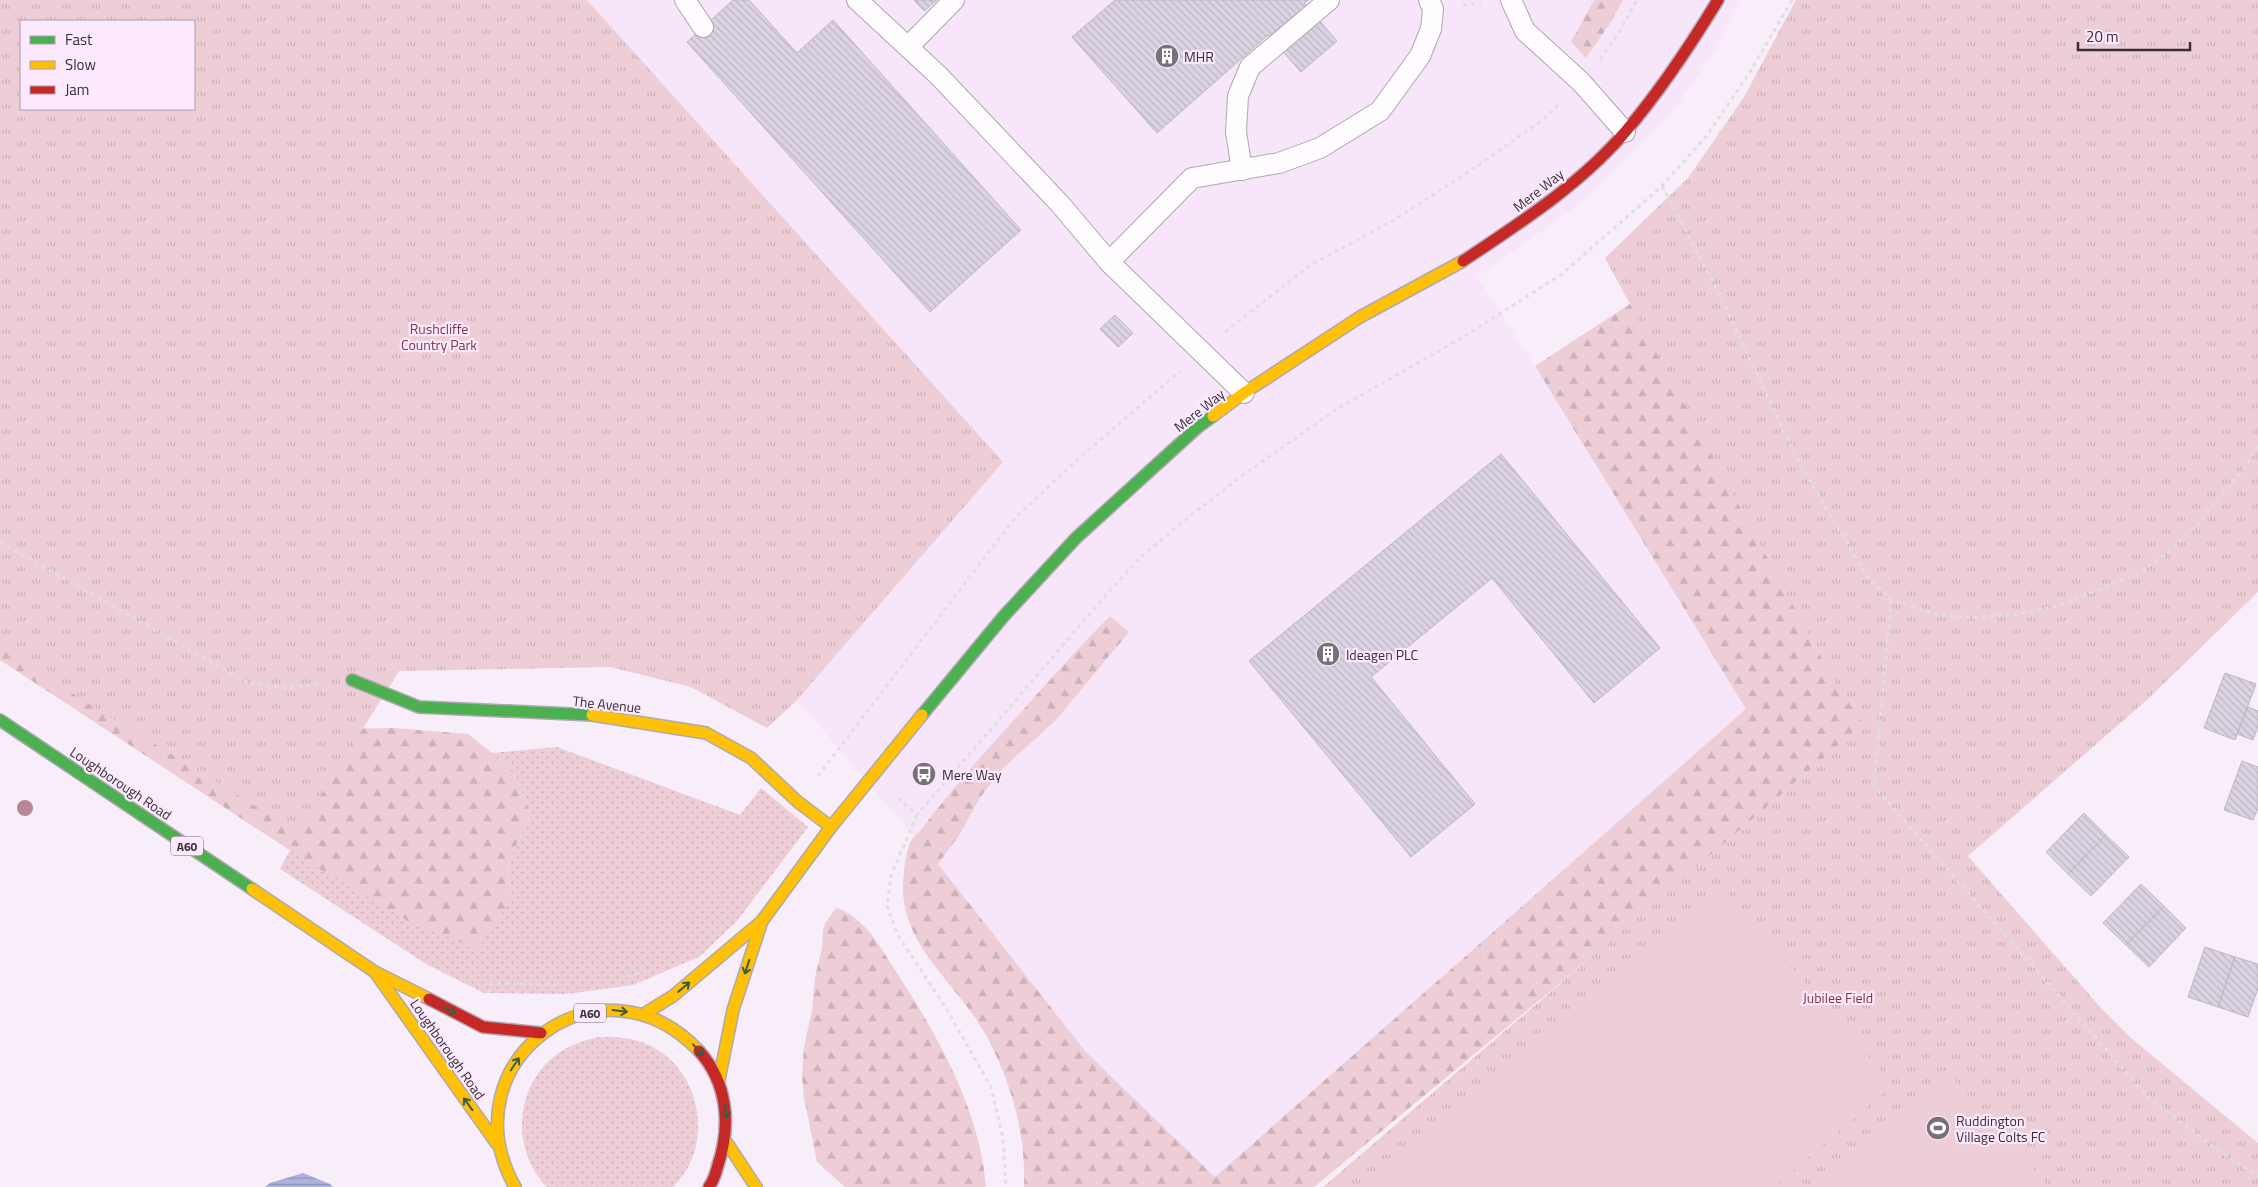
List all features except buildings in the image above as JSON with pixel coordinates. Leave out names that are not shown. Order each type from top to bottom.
[{"type":"street","name":"Mere Way","points":[[644,1014],[673,996],[762,921],[831,827],[1003,617],[1076,538],[1198,427],[1244,393],[1360,317],[1460,263],[1526,219],[1572,183],[1625,132],[1680,62],[1718,0]]},
{"type":"street","name":"The Avenue","points":[[352,680],[419,707],[602,716],[706,733],[751,758],[798,802],[831,827]]},
{"type":"street","name":"Loughborough Road","points":[[0,720],[374,972],[483,1027],[541,1033]]},
{"type":"street","name":"Mere Way","points":[[718,1080],[733,1010],[762,921]]},
{"type":"street","name":"Loughborough Road","points":[[374,972],[497,1144]]},
{"type":"street","name":"A60","points":[[515,1187],[505,1172],[497,1144],[498,1102],[513,1064],[541,1033],[573,1016],[608,1010],[644,1014],[675,1028],[701,1050],[718,1080],[727,1110],[727,1143],[712,1184],[709,1187]]},
{"type":"street","points":[[727,1143],[756,1187]]},
{"type":"lane","points":[[685,0],[703,28]]},
{"type":"lane","points":[[857,0],[939,76],[1060,204],[1109,262],[1244,393]]},
{"type":"lane","points":[[908,47],[954,0]]},
{"type":"lane","points":[[1242,170],[1236,132],[1238,96],[1250,67],[1329,0]]},
{"type":"lane","points":[[1511,0],[1525,31],[1581,82],[1625,132]]},
{"type":"lane","points":[[1109,262],[1192,178],[1279,162],[1320,148],[1380,111],[1420,56],[1431,29],[1431,4]]},
{"type":"path","points":[[1006,1187],[1003,1138],[991,1087],[946,1008],[897,934],[886,905],[891,875],[917,815],[1113,586],[1142,556],[1244,475],[1337,409],[1465,336],[1562,274],[1662,186],[1705,138],[1750,72],[1792,0]]},
{"type":"path","points":[[1431,4],[1490,2]]},
{"type":"path","points":[[1662,186],[1714,283],[1795,455],[1867,577],[1891,600],[1945,615],[1972,618],[2019,614],[2058,606],[2135,575],[2168,554],[2197,524],[2246,466],[2258,444]]},
{"type":"path","points":[[0,542],[248,683],[285,688],[315,684],[330,674],[352,680]]},
{"type":"path","points":[[1891,600],[1874,786],[2149,1098],[2218,1150],[2258,1177]]},
{"type":"path","points":[[873,776],[917,815]]},
{"type":"shaded area","points":[[587,0],[1741,0],[1715,52],[1669,116],[1581,203],[1477,277],[1535,366],[1747,709],[1215,1177],[1086,1052],[938,864],[797,700],[1003,462]]},
{"type":"green space","name":"Rushcliffe Country Park","points":[[0,0],[587,0],[1003,462],[797,700],[767,728],[691,687],[610,667],[399,671],[298,832],[0,649]]},
{"type":"green space","points":[[1594,0],[1623,0],[1609,25],[1586,58],[1571,42]]},
{"type":"green space","name":"Jubilee Field","points":[[1796,0],[2258,0],[2258,592],[2149,698],[1968,856],[2101,1008],[2131,1038],[2258,1143],[2258,1187],[1323,1187],[1863,724],[1834,681],[1605,258],[1688,178],[1744,97]]},
{"type":"green space","points":[[1685,268],[1861,620],[1867,746],[1857,737],[1314,1187],[1024,1187],[1023,1148],[1020,1129],[1016,1111],[997,1056],[975,1018],[918,942],[909,921],[904,898],[906,855],[913,838],[950,793],[991,745],[1110,616],[1129,632],[1056,720],[1001,770],[979,799],[960,834],[938,864],[1086,1052],[1215,1177],[1746,709],[1535,366]]},
{"type":"green space","points":[[0,588],[281,730],[393,728],[468,734],[512,769],[531,814],[508,863],[511,899],[478,949],[411,923],[303,859],[0,660]]},
{"type":"green space","points":[[557,747],[740,815],[761,788],[808,827],[737,921],[699,957],[633,985],[567,994],[484,993],[426,964],[280,869],[290,850],[303,859],[511,899],[508,863],[531,814],[512,769],[492,753]]},
{"type":"green space","points":[[1722,887],[1893,1085],[1774,1187],[1374,1187]]},
{"type":"green space","points":[[836,908],[855,918],[870,933],[911,995],[941,1046],[966,1101],[982,1158],[986,1187],[845,1187],[817,1162],[804,1098],[802,1076],[804,1047],[812,1010],[815,977],[822,948],[823,930]]},
{"type":"green space","points":[[598,1037],[627,1038],[644,1043],[663,1054],[679,1069],[690,1087],[696,1108],[698,1129],[695,1150],[687,1170],[673,1187],[547,1187],[535,1172],[527,1155],[522,1119],[525,1101],[532,1084],[542,1068],[556,1055],[571,1046]]},
{"type":"green space","name":"Ruddington Village Colts FC","points":[[1946,1070],[2049,1187],[1812,1187]]},
{"type":"water","points":[[303,1173],[333,1187],[265,1187],[270,1183]]},
{"type":"traffic: fast","points":[[922,715],[1003,617],[1076,538],[1198,427],[1213,416]]},
{"type":"traffic: fast","points":[[352,680],[419,707],[592,715]]},
{"type":"traffic: fast","points":[[0,720],[252,889]]},
{"type":"traffic: slow","points":[[1213,416],[1244,393],[1360,317],[1463,261]]},
{"type":"traffic: slow","points":[[592,715],[706,733],[751,758],[798,802],[831,827]]},
{"type":"traffic: slow","points":[[644,1014],[673,996],[762,921],[831,827],[922,715]]},
{"type":"traffic: slow","points":[[252,889],[375,972],[429,999]]},
{"type":"traffic: slow","points":[[719,1080],[733,1010],[762,921]]},
{"type":"traffic: slow","points":[[377,975],[497,1144]]},
{"type":"traffic: slow","points":[[515,1187],[499,1141],[500,1098],[517,1061],[544,1033],[579,1015],[619,1011],[660,1022],[699,1051]]},
{"type":"traffic: slow","points":[[727,1143],[756,1187]]},
{"type":"traffic: jam","points":[[1463,261],[1549,202],[1590,168],[1608,150],[1626,131],[1663,84],[1718,0]]},
{"type":"traffic: jam","points":[[429,999],[483,1027],[541,1033]]},
{"type":"traffic: jam","points":[[699,1051],[709,1063],[716,1077],[724,1105],[725,1135],[715,1176],[709,1187]]},
{"type":"place","name":"MHR","points":[[1167,56]]},
{"type":"place","name":"Ideagen PLC","points":[[1328,654]]},
{"type":"place","name":"Mere Way","points":[[924,774]]},
{"type":"place","name":"Ruddington Village Colts FC","points":[[1938,1128]]}]
